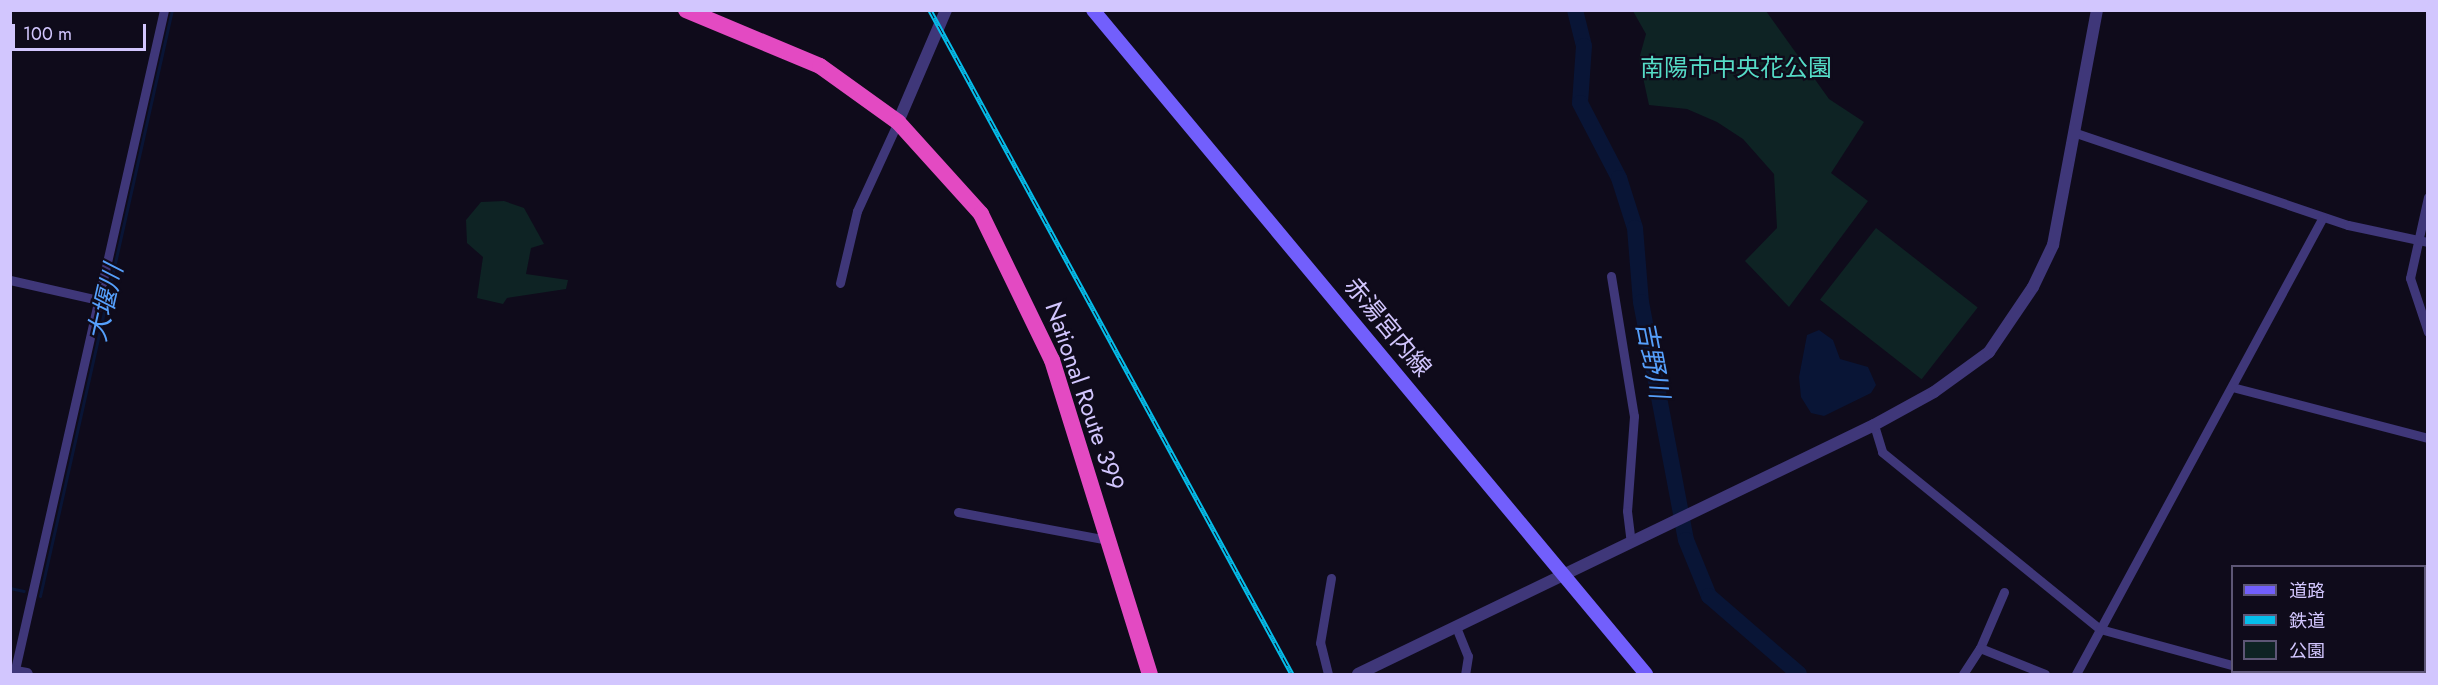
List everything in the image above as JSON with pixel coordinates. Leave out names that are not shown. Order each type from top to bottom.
[{"type":"highway","name":"National Route 399","points":[[686,10],[811,61],[898,122],[981,214],[1029,306],[1108,540],[1150,675]]},
{"type":"main road","name":"赤湯宮内線","points":[[1093,10],[1646,675]]},
{"type":"street","points":[[27,675],[13,672],[164,10]]},
{"type":"street","points":[[840,283],[857,211],[946,10]]},
{"type":"street","points":[[1358,675],[1747,484],[1874,425],[1969,369],[2005,332],[2053,245],[2097,10]]},
{"type":"street","points":[[2073,132],[2323,217],[2390,237],[2417,236],[2427,242]]},
{"type":"street","points":[[2427,197],[2417,236],[2411,289],[2427,332]]},
{"type":"street","points":[[2076,675],[2323,217]]},
{"type":"street","points":[[1611,276],[1634,416],[1627,511],[1631,542]]},
{"type":"street","points":[[10,280],[98,300]]},
{"type":"street","points":[[2232,387],[2427,438]]},
{"type":"street","points":[[1874,425],[1882,452],[2100,630],[2231,665]]},
{"type":"street","points":[[958,512],[1108,540]]},
{"type":"street","points":[[1328,675],[1320,643],[1331,578]]},
{"type":"street","points":[[1964,675],[1980,648],[2004,592]]},
{"type":"street","points":[[1456,627],[1468,656],[1465,675]]},
{"type":"street","points":[[1980,648],[2045,675]]},
{"type":"green space","name":"南陽市中央花公園","points":[[1633,11],[1766,11],[1829,99],[1864,122],[1831,173],[1868,201],[1789,307],[1745,261],[1777,228],[1774,174],[1743,139],[1717,122],[1687,109],[1649,105],[1639,59],[1646,34]]},
{"type":"green space","points":[[504,201],[524,208],[544,244],[531,248],[526,274],[568,280],[566,289],[507,298],[503,304],[477,298],[483,257],[467,243],[466,220],[481,202]]},
{"type":"green space","points":[[1876,228],[1978,307],[1922,379],[1820,300]]},
{"type":"water","points":[[1819,330],[1833,340],[1840,359],[1868,367],[1876,385],[1871,393],[1824,416],[1811,413],[1801,397],[1799,377],[1807,335]]},
{"type":"waterway","name":"大堰川","points":[[40,596],[172,10]]},
{"type":"waterway","name":"吉野川","points":[[1575,10],[1584,46],[1580,103],[1619,178],[1635,228],[1641,302],[1686,540],[1709,596],[1799,674]]},
{"type":"waterway","name":"大堰川","points":[[10,588],[24,591]]},
{"type":"railway","points":[[930,10],[1292,674]]}]
